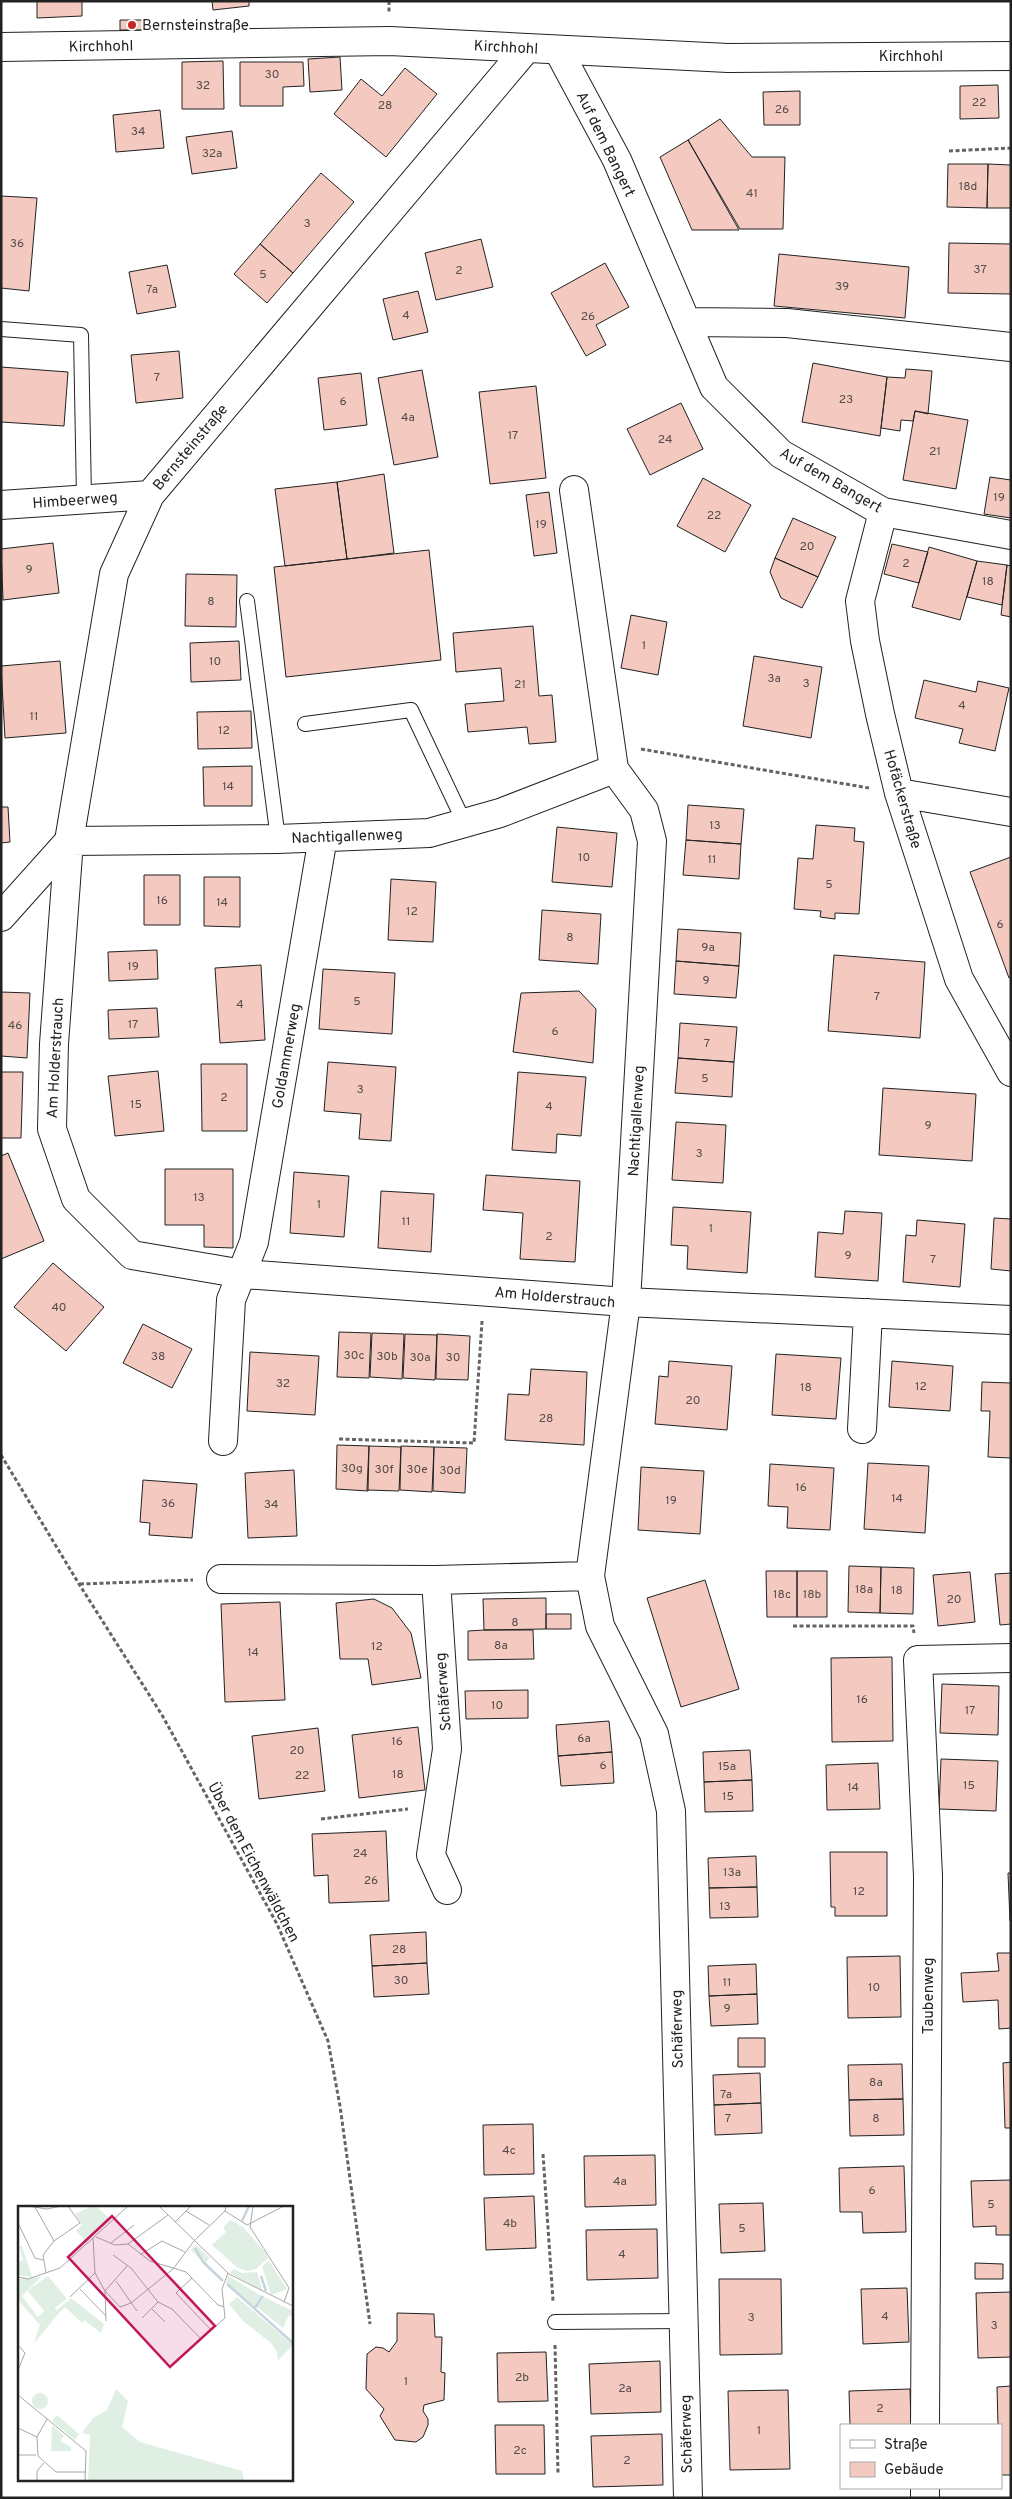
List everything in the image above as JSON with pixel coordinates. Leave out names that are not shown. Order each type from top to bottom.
[{"type":"street","name":"Kirchhohl","points":[[1,47],[390,41],[728,58],[1011,56]]},
{"type":"street","name":"Bernsteinstraße","points":[[69,841],[114,574],[150,495],[526,48]]},
{"type":"street","name":"Auf dem Bangert","points":[[558,50],[617,160],[714,386],[781,454],[883,512],[1011,535]]},
{"type":"street","points":[[686,322],[787,323],[1011,347]]},
{"type":"street","name":"Nachtigallenweg","points":[[574,490],[614,770],[644,810],[652,841],[626,1302]]},
{"type":"street","name":"Himbeerweg","points":[[1,505],[150,495]]},
{"type":"street","name":"Hofäckerstraße","points":[[883,512],[860,601],[865,640],[880,714],[899,793],[959,979],[1011,1072]]},
{"type":"street","name":"Nachtigallenweg","points":[[69,841],[278,839],[429,833],[465,824],[614,770]]},
{"type":"street","points":[[899,793],[1011,812]]},
{"type":"street","name":"Goldammerweg","points":[[243,1274],[254,1242],[323,837]]},
{"type":"street","points":[[1,917],[69,841]]},
{"type":"street","name":"Am Holderstrauch","points":[[69,841],[54,1044],[52,1129],[76,1199],[132,1255],[243,1274],[626,1302],[1011,1320]]},
{"type":"street","points":[[223,1441],[231,1300],[243,1274]]},
{"type":"street","name":"Schäferweg","points":[[626,1302],[590,1576],[600,1626],[654,1734],[671,1811],[688,2498]]},
{"type":"street","points":[[862,1429],[868,1313]]},
{"type":"street","points":[[221,1579],[436,1580],[590,1576]]},
{"type":"street","name":"Schäferweg","points":[[436,1580],[447,1749],[431,1855],[447,1890]]},
{"type":"street","name":"Taubenweg","points":[[925,2424],[928,1876],[918,1660],[1011,1658]]},
{"type":"lane","points":[[1,329],[81,335],[84,499]]},
{"type":"lane","points":[[247,601],[278,839]]},
{"type":"lane","points":[[306,724],[410,710],[465,824]]},
{"type":"lane","points":[[555,2322],[684,2321]]},
{"type":"path","points":[[949,151],[1011,148]]},
{"type":"path","points":[[669,752],[899,793]]},
{"type":"path","points":[[339,1439],[474,1443],[484,1291]]},
{"type":"path","name":"Über dem Eichenwäldchen","points":[[1,1455],[79,1584],[162,1715],[272,1915],[328,2041],[340,2106],[370,2324]]},
{"type":"path","points":[[79,1584],[221,1579]]},
{"type":"path","points":[[793,1626],[913,1626]]},
{"type":"path","points":[[321,1819],[439,1805]]},
{"type":"building","points":[[37,1],[82,1],[82,16],[37,18]]},
{"type":"building","points":[[212,1],[249,1],[249,6],[213,10]]},
{"type":"building","name":"Bernsteinstraße","points":[[120,20],[144,20],[144,30],[120,30]]},
{"type":"building","points":[[340,57],[342,90],[310,92],[308,59]]},
{"type":"building","points":[[223,61],[224,109],[182,109],[182,62]]},
{"type":"building","points":[[240,62],[303,62],[304,86],[283,87],[283,106],[240,106]]},
{"type":"building","points":[[405,68],[437,94],[386,157],[334,114],[361,79],[382,96]]},
{"type":"building","points":[[998,85],[999,118],[960,119],[960,86]]},
{"type":"building","points":[[800,91],[800,125],[764,125],[763,92]]},
{"type":"building","points":[[160,110],[164,148],[116,152],[113,115]]},
{"type":"building","points":[[720,119],[752,157],[785,157],[783,229],[740,229],[688,140]]},
{"type":"building","points":[[232,131],[237,168],[192,174],[186,137]]},
{"type":"building","points":[[688,140],[739,230],[692,230],[660,157]]},
{"type":"building","points":[[948,164],[988,164],[987,208],[947,207]]},
{"type":"building","points":[[988,164],[1011,165],[1011,208],[987,208]]},
{"type":"building","points":[[321,173],[354,202],[293,273],[260,244]]},
{"type":"building","points":[[1,196],[37,198],[29,291],[1,288]]},
{"type":"building","points":[[481,239],[493,287],[436,300],[425,253]]},
{"type":"building","points":[[949,243],[1011,244],[1011,294],[948,293]]},
{"type":"building","points":[[260,244],[293,273],[267,303],[234,274]]},
{"type":"building","points":[[779,254],[909,267],[905,318],[774,306]]},
{"type":"building","points":[[605,263],[629,307],[596,325],[606,345],[586,356],[551,293]]},
{"type":"building","points":[[167,265],[176,307],[137,314],[129,272]]},
{"type":"building","points":[[418,291],[428,332],[393,340],[383,299]]},
{"type":"building","points":[[179,351],[183,398],[136,403],[131,355]]},
{"type":"building","points":[[813,363],[887,377],[880,436],[802,422]]},
{"type":"building","points":[[1,367],[68,372],[64,426],[1,422]]},
{"type":"building","points":[[906,369],[932,371],[928,414],[915,411],[913,421],[901,420],[900,431],[881,428],[887,377],[905,378]]},
{"type":"building","points":[[422,370],[438,457],[394,465],[378,378]]},
{"type":"building","points":[[361,373],[367,425],[324,430],[318,378]]},
{"type":"building","points":[[536,386],[546,478],[490,484],[479,392]]},
{"type":"building","points":[[681,403],[703,449],[650,475],[627,429]]},
{"type":"building","points":[[915,411],[968,420],[956,489],[903,480]]},
{"type":"building","points":[[384,474],[394,553],[347,559],[337,482]]},
{"type":"building","points":[[990,477],[1011,480],[1011,518],[984,514]]},
{"type":"building","points":[[703,478],[751,505],[725,552],[677,526]]},
{"type":"building","points":[[337,482],[347,559],[285,566],[275,489]]},
{"type":"building","points":[[549,492],[557,553],[534,556],[526,495]]},
{"type":"building","points":[[793,518],[836,537],[818,577],[775,558]]},
{"type":"building","points":[[53,543],[59,593],[3,600],[1,549]]},
{"type":"building","points":[[892,544],[928,552],[919,583],[884,574]]},
{"type":"building","points":[[929,547],[977,561],[960,620],[912,607]]},
{"type":"building","points":[[429,550],[441,660],[286,677],[274,567]]},
{"type":"building","points":[[775,558],[818,577],[802,608],[781,598],[770,572]]},
{"type":"building","points":[[977,561],[1007,565],[1002,605],[967,597]]},
{"type":"building","points":[[1007,565],[1011,566],[1011,617],[1001,615]]},
{"type":"building","points":[[186,574],[237,575],[236,627],[185,626]]},
{"type":"building","points":[[631,615],[667,622],[658,675],[621,668]]},
{"type":"building","points":[[533,626],[539,696],[552,695],[556,742],[529,744],[527,727],[468,732],[465,704],[504,701],[501,668],[456,672],[453,633]]},
{"type":"building","points":[[239,641],[241,680],[191,682],[190,643]]},
{"type":"building","points":[[754,656],[822,667],[811,738],[743,726]]},
{"type":"building","points":[[60,661],[66,733],[5,738],[1,666]]},
{"type":"building","points":[[924,680],[976,692],[978,681],[1009,688],[995,751],[959,743],[963,729],[915,718]]},
{"type":"building","points":[[251,711],[252,748],[198,749],[197,712]]},
{"type":"building","points":[[252,766],[252,806],[204,806],[203,767]]},
{"type":"building","points":[[688,805],[744,809],[741,844],[686,840]]},
{"type":"building","points":[[1,807],[8,807],[10,842],[1,843]]},
{"type":"building","points":[[816,825],[855,828],[854,841],[864,842],[859,914],[835,913],[835,919],[820,917],[821,911],[794,909],[798,858],[813,859]]},
{"type":"building","points":[[557,827],[617,833],[612,887],[552,882]]},
{"type":"building","points":[[686,840],[741,844],[739,879],[683,875]]},
{"type":"building","points":[[1011,857],[1011,977],[1009,978],[970,872]]},
{"type":"building","points":[[144,875],[180,875],[180,925],[144,925]]},
{"type":"building","points":[[204,877],[240,877],[240,927],[204,926]]},
{"type":"building","points":[[391,879],[436,882],[433,942],[388,940]]},
{"type":"building","points":[[542,910],[601,914],[598,964],[539,960]]},
{"type":"building","points":[[678,929],[741,933],[739,966],[676,961]]},
{"type":"building","points":[[157,950],[158,979],[109,981],[108,952]]},
{"type":"building","points":[[834,955],[925,962],[920,1038],[828,1031]]},
{"type":"building","points":[[676,961],[739,966],[736,998],[674,994]]},
{"type":"building","points":[[261,965],[265,1040],[220,1043],[215,968]]},
{"type":"building","points":[[323,969],[395,973],[392,1034],[319,1029]]},
{"type":"building","points":[[579,991],[596,1009],[593,1063],[513,1052],[521,993]]},
{"type":"building","points":[[1,992],[30,993],[27,1058],[1,1056]]},
{"type":"building","points":[[157,1008],[159,1037],[109,1039],[108,1010]]},
{"type":"building","points":[[680,1023],[737,1027],[734,1062],[678,1058]]},
{"type":"building","points":[[678,1058],[734,1062],[732,1097],[675,1093]]},
{"type":"building","points":[[328,1062],[396,1067],[391,1141],[359,1139],[361,1114],[324,1111]]},
{"type":"building","points":[[201,1064],[247,1064],[247,1131],[202,1131]]},
{"type":"building","points":[[158,1071],[164,1131],[115,1136],[108,1076]]},
{"type":"building","points":[[1,1072],[23,1072],[21,1138],[1,1138]]},
{"type":"building","points":[[518,1072],[586,1077],[581,1136],[557,1134],[556,1153],[512,1150]]},
{"type":"building","points":[[883,1088],[976,1094],[972,1161],[879,1155]]},
{"type":"building","points":[[676,1122],[726,1125],[723,1183],[672,1180]]},
{"type":"building","points":[[8,1153],[44,1241],[1,1259],[1,1156]]},
{"type":"building","points":[[165,1169],[233,1169],[233,1248],[204,1247],[204,1225],[165,1225]]},
{"type":"building","points":[[294,1172],[349,1176],[344,1237],[290,1233]]},
{"type":"building","points":[[486,1175],[580,1181],[575,1262],[520,1259],[523,1213],[483,1210]]},
{"type":"building","points":[[381,1191],[434,1194],[431,1252],[378,1248]]},
{"type":"building","points":[[673,1207],[751,1212],[747,1273],[687,1269],[688,1246],[671,1245]]},
{"type":"building","points":[[845,1211],[882,1213],[878,1281],[815,1277],[818,1232],[843,1234]]},
{"type":"building","points":[[994,1218],[1011,1219],[1011,1271],[991,1269]]},
{"type":"building","points":[[917,1220],[965,1224],[960,1287],[903,1282],[906,1235],[916,1236]]},
{"type":"building","points":[[53,1263],[104,1307],[66,1351],[14,1307]]},
{"type":"building","points":[[143,1324],[192,1349],[172,1388],[123,1363]]},
{"type":"building","points":[[339,1332],[371,1333],[369,1378],[337,1377]]},
{"type":"building","points":[[372,1333],[404,1334],[402,1379],[370,1377]]},
{"type":"building","points":[[405,1334],[437,1335],[435,1380],[403,1378]]},
{"type":"building","points":[[437,1334],[470,1336],[468,1380],[436,1379]]},
{"type":"building","points":[[250,1352],[319,1356],[315,1415],[247,1411]]},
{"type":"building","points":[[776,1354],[841,1358],[836,1419],[772,1415]]},
{"type":"building","points":[[669,1361],[732,1366],[727,1430],[655,1424],[659,1376],[668,1377]]},
{"type":"building","points":[[892,1361],[953,1366],[950,1411],[889,1407]]},
{"type":"building","points":[[531,1369],[587,1372],[584,1445],[505,1440],[508,1394],[529,1395]]},
{"type":"building","points":[[982,1382],[1011,1383],[1011,1458],[988,1457],[990,1411],[981,1411]]},
{"type":"building","points":[[337,1445],[369,1446],[368,1491],[336,1489]]},
{"type":"building","points":[[369,1446],[401,1447],[399,1491],[367,1490]]},
{"type":"building","points":[[401,1446],[434,1447],[432,1492],[400,1490]]},
{"type":"building","points":[[434,1447],[467,1448],[465,1493],[433,1491]]},
{"type":"building","points":[[868,1463],[929,1466],[925,1533],[864,1529]]},
{"type":"building","points":[[770,1464],[834,1468],[830,1530],[787,1528],[788,1507],[768,1506]]},
{"type":"building","points":[[641,1467],[704,1471],[700,1534],[638,1530]]},
{"type":"building","points":[[294,1470],[297,1536],[248,1538],[245,1473]]},
{"type":"building","points":[[143,1480],[197,1484],[192,1538],[149,1535],[150,1523],[140,1522]]},
{"type":"building","points":[[849,1566],[881,1567],[880,1613],[848,1612]]},
{"type":"building","points":[[881,1567],[914,1568],[913,1614],[880,1613]]},
{"type":"building","points":[[766,1571],[797,1571],[797,1617],[767,1617]]},
{"type":"building","points":[[797,1571],[827,1571],[827,1617],[797,1617]]},
{"type":"building","points":[[970,1572],[975,1622],[938,1626],[933,1575]]},
{"type":"building","points":[[1011,1573],[1011,1624],[1000,1625],[995,1574]]},
{"type":"building","points":[[705,1580],[739,1689],[681,1707],[647,1598]]},
{"type":"building","points":[[546,1598],[546,1629],[484,1630],[483,1599]]},
{"type":"building","points":[[374,1599],[392,1608],[411,1633],[421,1678],[372,1685],[368,1659],[340,1659],[336,1603]]},
{"type":"building","points":[[280,1602],[285,1700],[225,1702],[221,1604]]},
{"type":"building","points":[[546,1614],[571,1614],[571,1629],[546,1629]]},
{"type":"building","points":[[533,1630],[534,1659],[468,1660],[468,1631]]},
{"type":"building","points":[[892,1657],[893,1741],[832,1742],[831,1658]]},
{"type":"building","points":[[942,1684],[999,1686],[998,1735],[940,1733]]},
{"type":"building","points":[[528,1690],[528,1718],[466,1719],[465,1691]]},
{"type":"building","points":[[609,1721],[612,1752],[558,1756],[556,1725]]},
{"type":"building","points":[[418,1727],[425,1790],[359,1798],[352,1735]]},
{"type":"building","points":[[318,1728],[325,1791],[259,1799],[252,1736]]},
{"type":"building","points":[[750,1750],[752,1780],[704,1782],[703,1752]]},
{"type":"building","points":[[612,1752],[614,1783],[561,1786],[558,1756]]},
{"type":"building","points":[[941,1759],[998,1761],[996,1811],[939,1809]]},
{"type":"building","points":[[878,1763],[880,1809],[827,1810],[826,1765]]},
{"type":"building","points":[[752,1780],[753,1811],[705,1812],[704,1782]]},
{"type":"building","points":[[386,1831],[389,1901],[329,1903],[328,1875],[314,1876],[312,1834]]},
{"type":"building","points":[[830,1852],[887,1852],[887,1916],[835,1916],[835,1907],[831,1907]]},
{"type":"building","points":[[756,1856],[757,1887],[709,1888],[708,1858]]},
{"type":"building","points":[[1008,1873],[1011,1873],[1011,1921],[1010,1921]]},
{"type":"building","points":[[757,1887],[758,1917],[710,1918],[709,1888]]},
{"type":"building","points":[[426,1932],[427,1963],[372,1966],[370,1935]]},
{"type":"building","points":[[997,1953],[1011,1953],[1011,2028],[999,2029],[998,2000],[963,2002],[961,1973],[999,1971]]},
{"type":"building","points":[[900,1956],[901,2017],[848,2018],[847,1957]]},
{"type":"building","points":[[427,1963],[429,1994],[374,1997],[372,1966]]},
{"type":"building","points":[[756,1964],[757,1994],[709,1996],[708,1966]]},
{"type":"building","points":[[757,1994],[758,2024],[711,2026],[709,1996]]},
{"type":"building","points":[[738,2038],[765,2038],[765,2067],[738,2067]]},
{"type":"building","points":[[1011,2062],[1011,2128],[1005,2128],[1003,2063]]},
{"type":"building","points":[[902,2064],[903,2099],[849,2100],[848,2065]]},
{"type":"building","points":[[760,2073],[761,2103],[714,2105],[713,2075]]},
{"type":"building","points":[[903,2099],[904,2135],[850,2136],[849,2100]]},
{"type":"building","points":[[761,2103],[762,2133],[715,2135],[714,2105]]},
{"type":"building","points":[[533,2124],[534,2174],[484,2175],[483,2125]]},
{"type":"building","points":[[655,2155],[656,2205],[585,2207],[584,2156]]},
{"type":"building","points":[[904,2166],[906,2232],[863,2233],[862,2212],[840,2212],[839,2168]]},
{"type":"building","points":[[1011,2180],[1011,2235],[996,2235],[996,2226],[973,2227],[971,2181]]},
{"type":"building","points":[[534,2196],[536,2248],[486,2250],[484,2198]]},
{"type":"building","points":[[763,2203],[765,2251],[721,2253],[719,2204]]},
{"type":"building","points":[[657,2229],[658,2278],[587,2280],[586,2230]]},
{"type":"building","points":[[975,2263],[1003,2264],[1003,2279],[975,2279]]},
{"type":"building","points":[[719,2279],[781,2279],[782,2354],[720,2355]]},
{"type":"building","points":[[907,2288],[909,2342],[863,2344],[861,2289]]},
{"type":"building","points":[[1011,2292],[1011,2357],[978,2358],[976,2293]]},
{"type":"building","points":[[397,2313],[434,2314],[435,2337],[442,2337],[441,2372],[445,2373],[444,2400],[424,2405],[423,2411],[428,2419],[428,2425],[423,2437],[416,2442],[395,2440],[380,2416],[384,2409],[366,2389],[367,2354],[376,2347],[383,2348],[389,2352],[397,2341]]},
{"type":"building","points":[[546,2352],[548,2401],[498,2402],[497,2353]]},
{"type":"building","points":[[660,2361],[661,2412],[591,2414],[589,2364]]},
{"type":"building","points":[[1011,2386],[1011,2475],[1002,2475],[1002,2424],[998,2424],[997,2387]]},
{"type":"building","points":[[910,2389],[911,2424],[850,2424],[849,2391]]},
{"type":"building","points":[[788,2390],[790,2469],[730,2470],[728,2391]]},
{"type":"building","points":[[495,2425],[544,2425],[545,2474],[496,2474]]},
{"type":"building","points":[[662,2434],[663,2485],[593,2487],[591,2436]]},
{"type":"place","name":"Bernsteinstraße","points":[[132,25]]}]
